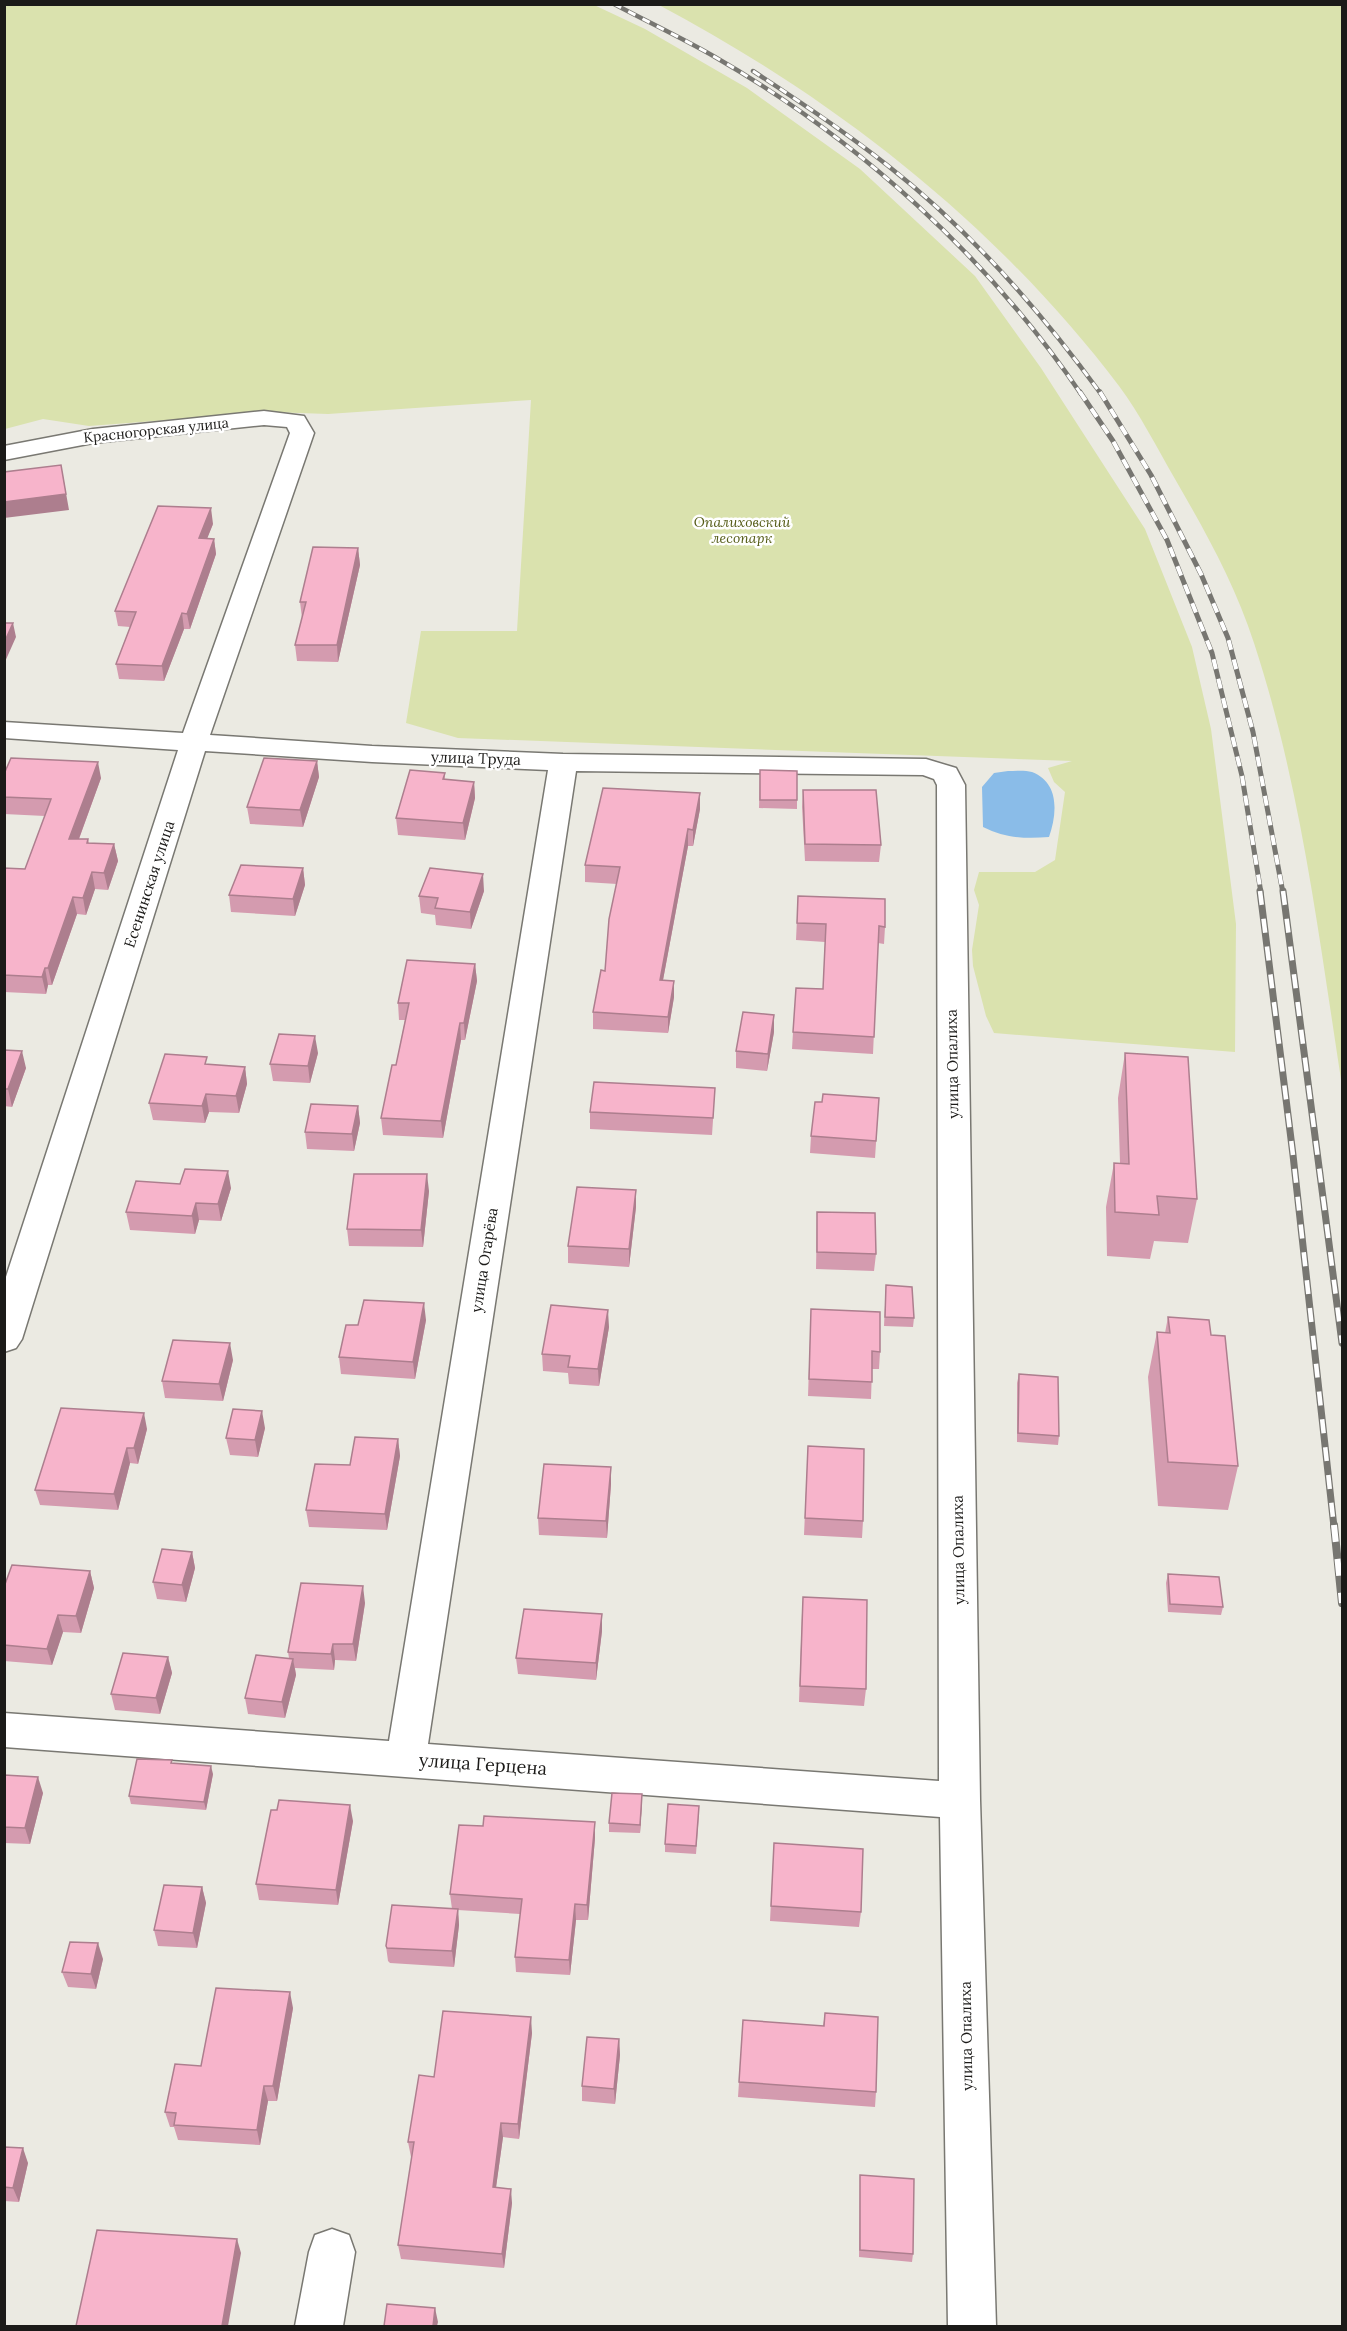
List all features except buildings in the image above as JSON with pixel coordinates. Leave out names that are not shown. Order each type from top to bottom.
[{"type":"street","name":"Красногорская улица","points":[[4,453],[93,436],[264,418],[296,422],[302,433]]},
{"type":"street","name":"Есенинская улица","points":[[4,1339],[194,742],[302,433]]},
{"type":"street","name":"улица Труда","points":[[4,730],[372,754],[563,762],[926,767],[946,774]]},
{"type":"street","name":"улица Огарёва","points":[[406,1758],[563,762]]},
{"type":"street","name":"улица Опалиха","points":[[946,774],[951,784],[960,1800],[972,2326]]},
{"type":"street","name":"улица Герцена","points":[[4,1730],[960,1800]]},
{"type":"street","points":[[320,2326],[332,2252]]},
{"type":"green space","name":"Опалиховский лесопарк","points":[[592,4],[645,29],[747,88],[860,169],[975,276],[1041,368],[1145,529],[1192,647],[1211,729],[1236,924],[1235,1052],[994,1033],[986,1016],[973,966],[972,950],[979,905],[974,890],[979,872],[1035,872],[1055,860],[1065,792],[1054,782],[1048,768],[1072,761],[458,738],[406,723],[421,631],[517,631],[531,400],[328,414],[271,412],[89,426],[43,419],[5,429],[5,5]]},
{"type":"green space","points":[[659,5],[1342,5],[1342,1086],[1296,807],[1270,697],[1254,643],[1219,558],[1134,408],[1071,327],[1021,272],[967,219],[910,170],[850,124],[788,82],[725,42]]},
{"type":"water","points":[[1032,772],[1048,784],[1052,791],[1055,809],[1049,837],[1015,837],[983,827],[982,787],[994,773]]},
{"type":"railway","points":[[614,4],[703,50],[768,90],[820,125],[869,164],[917,205],[962,249],[1044,343],[1081,394]]},
{"type":"railway","points":[[753,71],[871,152],[947,216],[1028,301],[1101,394]]},
{"type":"railway","points":[[1080,392],[1113,441],[1167,540],[1212,653],[1242,776],[1261,893]]},
{"type":"railway","points":[[1100,392],[1151,475],[1201,574],[1228,638],[1253,732],[1283,893]]},
{"type":"railway","points":[[1260,891],[1293,1155],[1334,1527]]},
{"type":"railway","points":[[1283,891],[1342,1343]]},
{"type":"railway","points":[[1334,1525],[1342,1603]]}]
